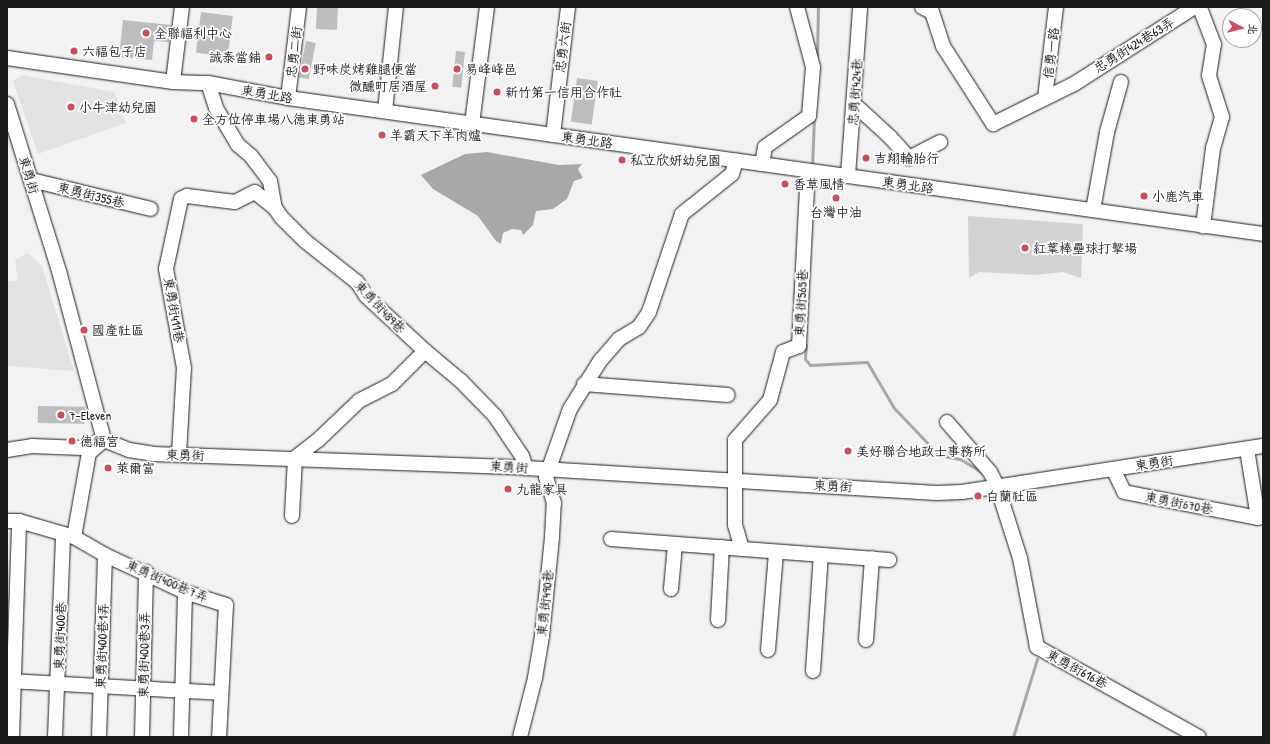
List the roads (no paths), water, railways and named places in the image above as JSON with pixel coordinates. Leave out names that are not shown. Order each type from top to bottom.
[{"type":"street","points":[[173,82],[182,7]]},
{"type":"street","name":"忠勇二街","points":[[288,98],[299,7]]},
{"type":"street","points":[[384,111],[396,7]]},
{"type":"street","points":[[472,124],[487,7]]},
{"type":"street","name":"忠勇六街","points":[[553,135],[568,7]]},
{"type":"street","points":[[762,164],[765,147],[809,116],[813,67],[797,7]]},
{"type":"street","name":"忠勇街424巷","points":[[848,176],[860,7]]},
{"type":"street","name":"忠勇街424巷63弄","points":[[922,7],[932,12],[943,46],[993,124],[1074,84],[1193,8],[1200,8],[1214,44],[1209,76],[1222,117],[1213,148],[1203,226]]},
{"type":"street","name":"信勇一路","points":[[1045,98],[1056,7]]},
{"type":"street","name":"東勇北路","points":[[7,58],[173,82],[208,83],[288,98],[1263,234]]},
{"type":"street","points":[[1094,210],[1107,132],[1121,82]]},
{"type":"street","points":[[208,83],[216,108],[238,145],[251,156],[270,181],[275,208]]},
{"type":"street","name":"東勇街","points":[[7,104],[59,271],[104,440],[129,450],[179,454],[549,469],[936,493],[962,492],[1263,446]]},
{"type":"street","points":[[854,104],[909,158],[940,142]]},
{"type":"street","points":[[549,469],[570,409],[584,384],[619,339],[639,327],[649,312],[682,214],[732,174],[736,161]]},
{"type":"street","name":"東勇街565巷","points":[[734,481],[735,440],[770,400],[783,352],[799,346],[812,171]]},
{"type":"street","name":"東勇街355巷","points":[[30,180],[151,209]]},
{"type":"street","name":"東勇街411巷","points":[[179,454],[184,368],[166,270],[181,199],[187,196],[235,202],[255,192],[275,208]]},
{"type":"street","name":"東勇街489巷","points":[[275,208],[305,241],[357,282],[366,296],[425,351],[461,381],[495,416],[522,456],[526,468]]},
{"type":"street","points":[[292,516],[295,458],[318,440],[359,401],[392,384],[425,351]]},
{"type":"street","points":[[584,384],[728,395]]},
{"type":"street","points":[[947,422],[990,472],[997,486]]},
{"type":"street","points":[[7,450],[32,446],[82,448],[104,440]]},
{"type":"street","name":"東勇街400巷","points":[[55,737],[69,536],[89,453],[104,440]]},
{"type":"street","name":"東勇街670巷","points":[[1113,469],[1124,492],[1258,518],[1247,449]]},
{"type":"street","name":"東勇街490巷","points":[[520,737],[535,678],[542,636],[554,503],[546,477],[549,469]]},
{"type":"street","points":[[734,481],[735,525],[742,549]]},
{"type":"street","name":"東勇街616巷","points":[[997,486],[1020,558],[1037,647],[1200,737]]},
{"type":"street","points":[[12,737],[11,681],[13,521]]},
{"type":"street","name":"東勇街400巷7弄","points":[[13,521],[69,536],[105,555],[146,572],[185,592],[226,606],[219,737]]},
{"type":"street","points":[[611,539],[889,560]]},
{"type":"street","points":[[671,589],[675,545]]},
{"type":"street","points":[[718,620],[722,547]]},
{"type":"street","points":[[768,650],[776,552]]},
{"type":"street","name":"東勇街400巷1弄","points":[[99,737],[105,555]]},
{"type":"street","points":[[813,671],[821,555]]},
{"type":"street","points":[[866,640],[872,558]]},
{"type":"street","name":"東勇街400巷3弄","points":[[142,737],[146,572]]},
{"type":"street","points":[[181,737],[184,689],[185,592]]},
{"type":"street","points":[[11,681],[221,692]]},
{"type":"waterway","points":[[817,57],[818,7]]},
{"type":"waterway","points":[[812,167],[814,117]]},
{"type":"waterway","points":[[806,345],[805,359],[810,365],[867,362],[894,408],[939,455],[960,459],[983,473]]},
{"type":"waterway","points":[[1013,737],[1037,659]]},
{"type":"place","name":"全聯福利中心","points":[[146,33]]},
{"type":"place","name":"六福包子店","points":[[74,51]]},
{"type":"place","name":"誠泰當鋪","points":[[269,57]]},
{"type":"place","name":"野味炭烤雞腿便當","points":[[305,69]]},
{"type":"place","name":"易峰峰邑","points":[[457,69]]},
{"type":"place","name":"微醺町居酒屋","points":[[435,86]]},
{"type":"place","name":"新竹第一信用合作社","points":[[497,92]]},
{"type":"place","name":"小牛津幼兒園","points":[[71,107]]},
{"type":"place","name":"全方位停車場八德東勇站","points":[[194,119]]},
{"type":"place","name":"羊霸天下羊肉爐","points":[[382,135]]},
{"type":"place","name":"吉翔輪胎行","points":[[866,158]]},
{"type":"place","name":"私立欣妍幼兒園","points":[[622,160]]},
{"type":"place","name":"香草風情","points":[[785,184]]},
{"type":"place","name":"小鹿汽車","points":[[1144,196]]},
{"type":"place","name":"台灣中油","points":[[836,198]]},
{"type":"place","name":"紅葉棒壘球打擊場","points":[[1025,248]]},
{"type":"place","name":"國產社區","points":[[84,330]]},
{"type":"place","name":"7-Eleven","points":[[61,415]]},
{"type":"place","name":"德福宮","points":[[72,441]]},
{"type":"place","name":"美好聯合地政士事務所","points":[[848,451]]},
{"type":"place","name":"萊爾富","points":[[108,468]]},
{"type":"place","name":"九龍家具","points":[[508,489]]},
{"type":"place","name":"白蘭社區","points":[[978,496]]}]
